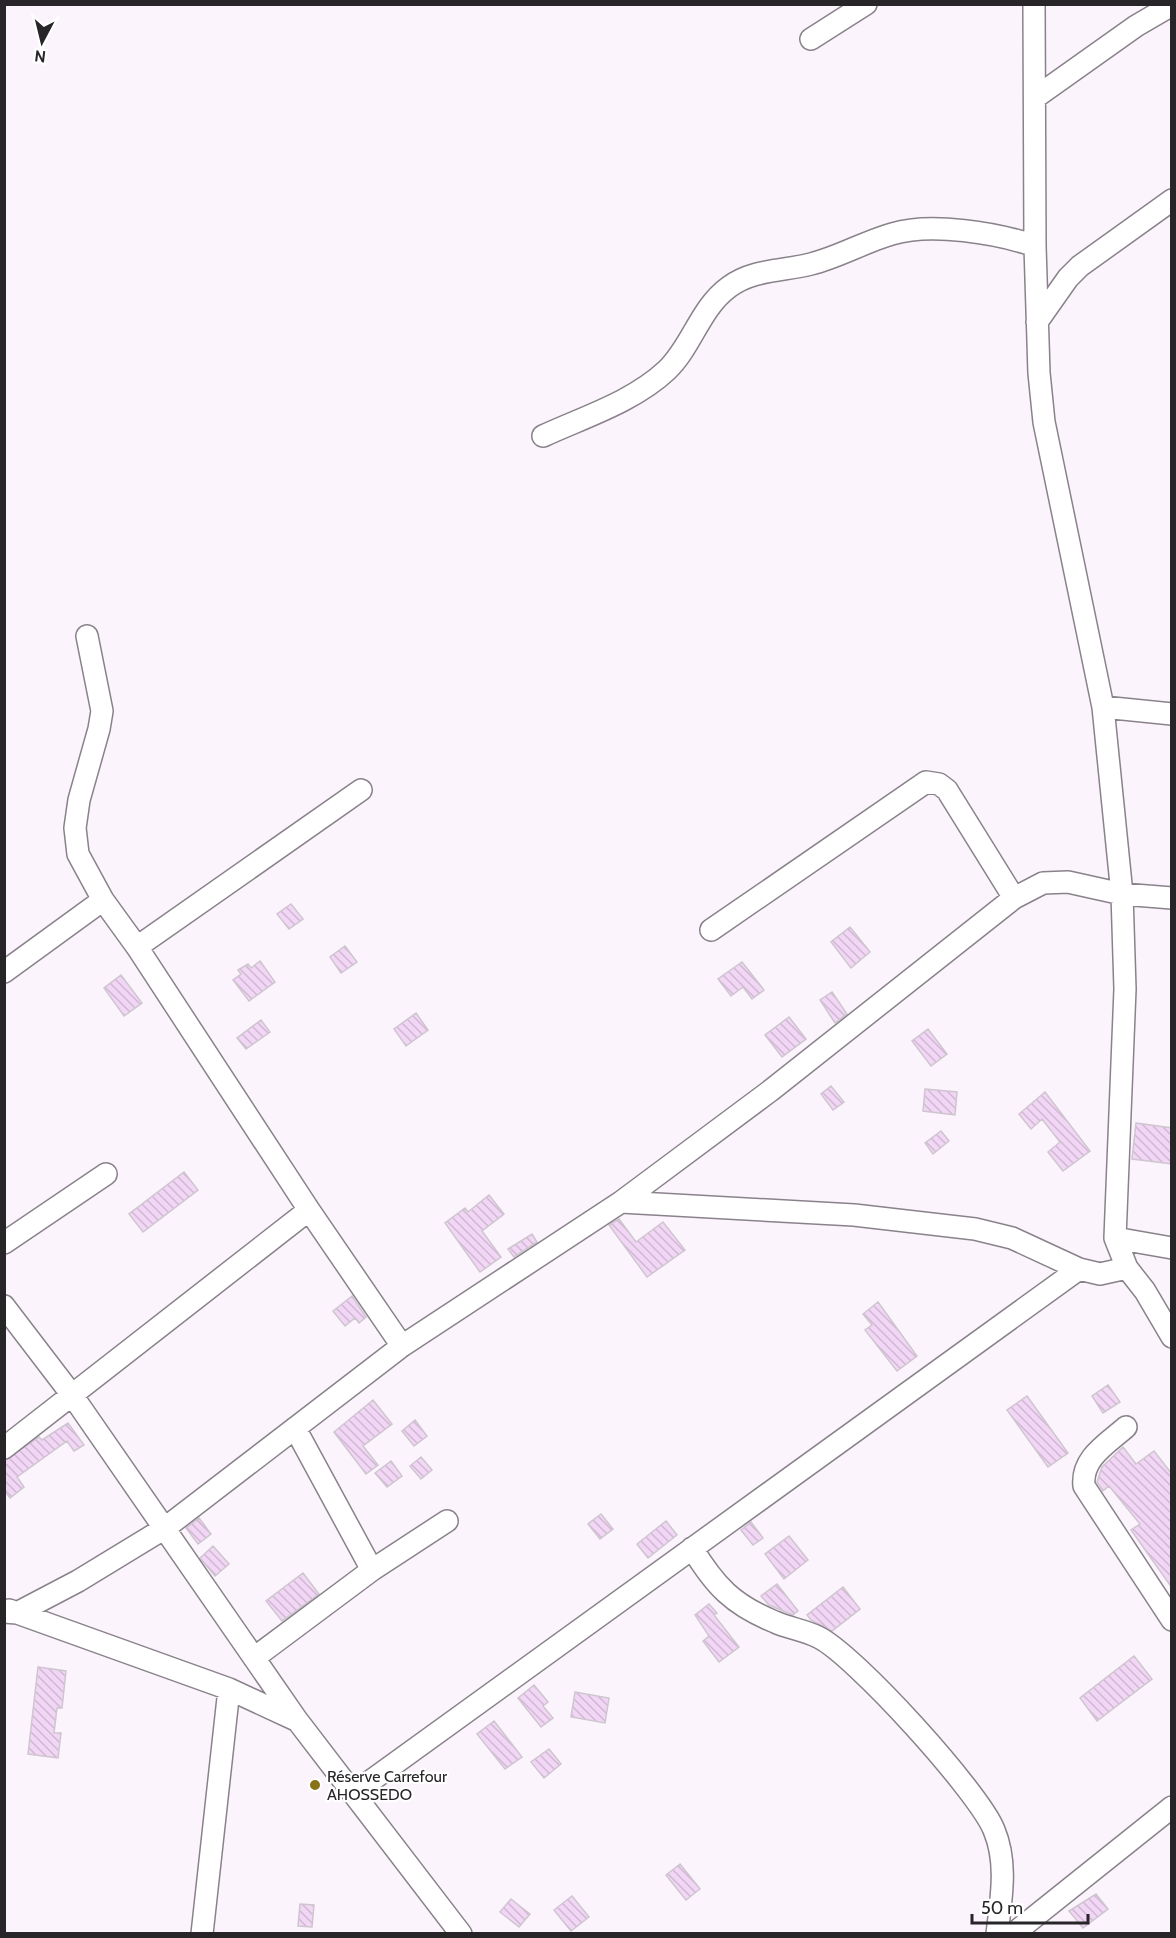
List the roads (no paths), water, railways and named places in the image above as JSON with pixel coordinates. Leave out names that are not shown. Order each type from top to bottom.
[{"type":"street","points":[[811,39],[866,4]]},
{"type":"street","points":[[1034,4],[1035,246],[1037,322],[1044,422],[1103,707],[1122,894],[1125,988],[1115,1238],[1127,1268],[1145,1291],[1172,1337]]},
{"type":"street","points":[[1036,97],[1136,26],[1172,6]]},
{"type":"street","points":[[1037,322],[1068,278],[1080,266],[1172,200]]},
{"type":"street","points":[[543,436],[643,389],[668,369],[708,308],[729,286],[755,274],[830,260],[892,234],[914,230],[997,235],[1035,246]]},
{"type":"street","points":[[87,636],[90,664],[101,696],[102,711],[75,828],[78,854],[103,900],[137,947],[309,1210],[402,1346]]},
{"type":"street","points":[[1103,707],[1172,714]]},
{"type":"street","points":[[711,930],[926,782],[939,784],[947,790],[1014,898]]},
{"type":"street","points":[[137,947],[361,790]]},
{"type":"street","points":[[9,1611],[78,1581],[165,1528],[402,1346],[621,1202],[770,1090],[1014,898],[1043,883],[1068,882],[1122,894],[1172,898]]},
{"type":"street","points":[[4,972],[103,900]]},
{"type":"street","points":[[4,1243],[106,1174]]},
{"type":"street","points":[[621,1202],[854,1215],[975,1229],[1012,1238],[1079,1269],[1101,1274],[1127,1268]]},
{"type":"street","points":[[4,1448],[309,1210]]},
{"type":"street","points":[[1115,1238],[1172,1248]]},
{"type":"street","points":[[354,1793],[1079,1269]]},
{"type":"street","points":[[4,1306],[72,1395],[297,1720],[461,1934]]},
{"type":"street","points":[[1126,1427],[1088,1461],[1083,1474],[1084,1486],[1172,1620]]},
{"type":"street","points":[[295,1428],[372,1570]]},
{"type":"street","points":[[254,1658],[372,1570],[447,1521]]},
{"type":"street","points":[[692,1548],[724,1593],[774,1622],[818,1637],[839,1650],[909,1721],[979,1806],[994,1829],[1002,1856],[998,1934]]},
{"type":"street","points":[[9,1611],[229,1689],[297,1720]]},
{"type":"street","points":[[202,1934],[229,1689]]},
{"type":"street","points":[[1013,1934],[1172,1807]]},
{"type":"place","name":"Réserve Carrefour AHOSSEDO","points":[[315,1785]]}]
